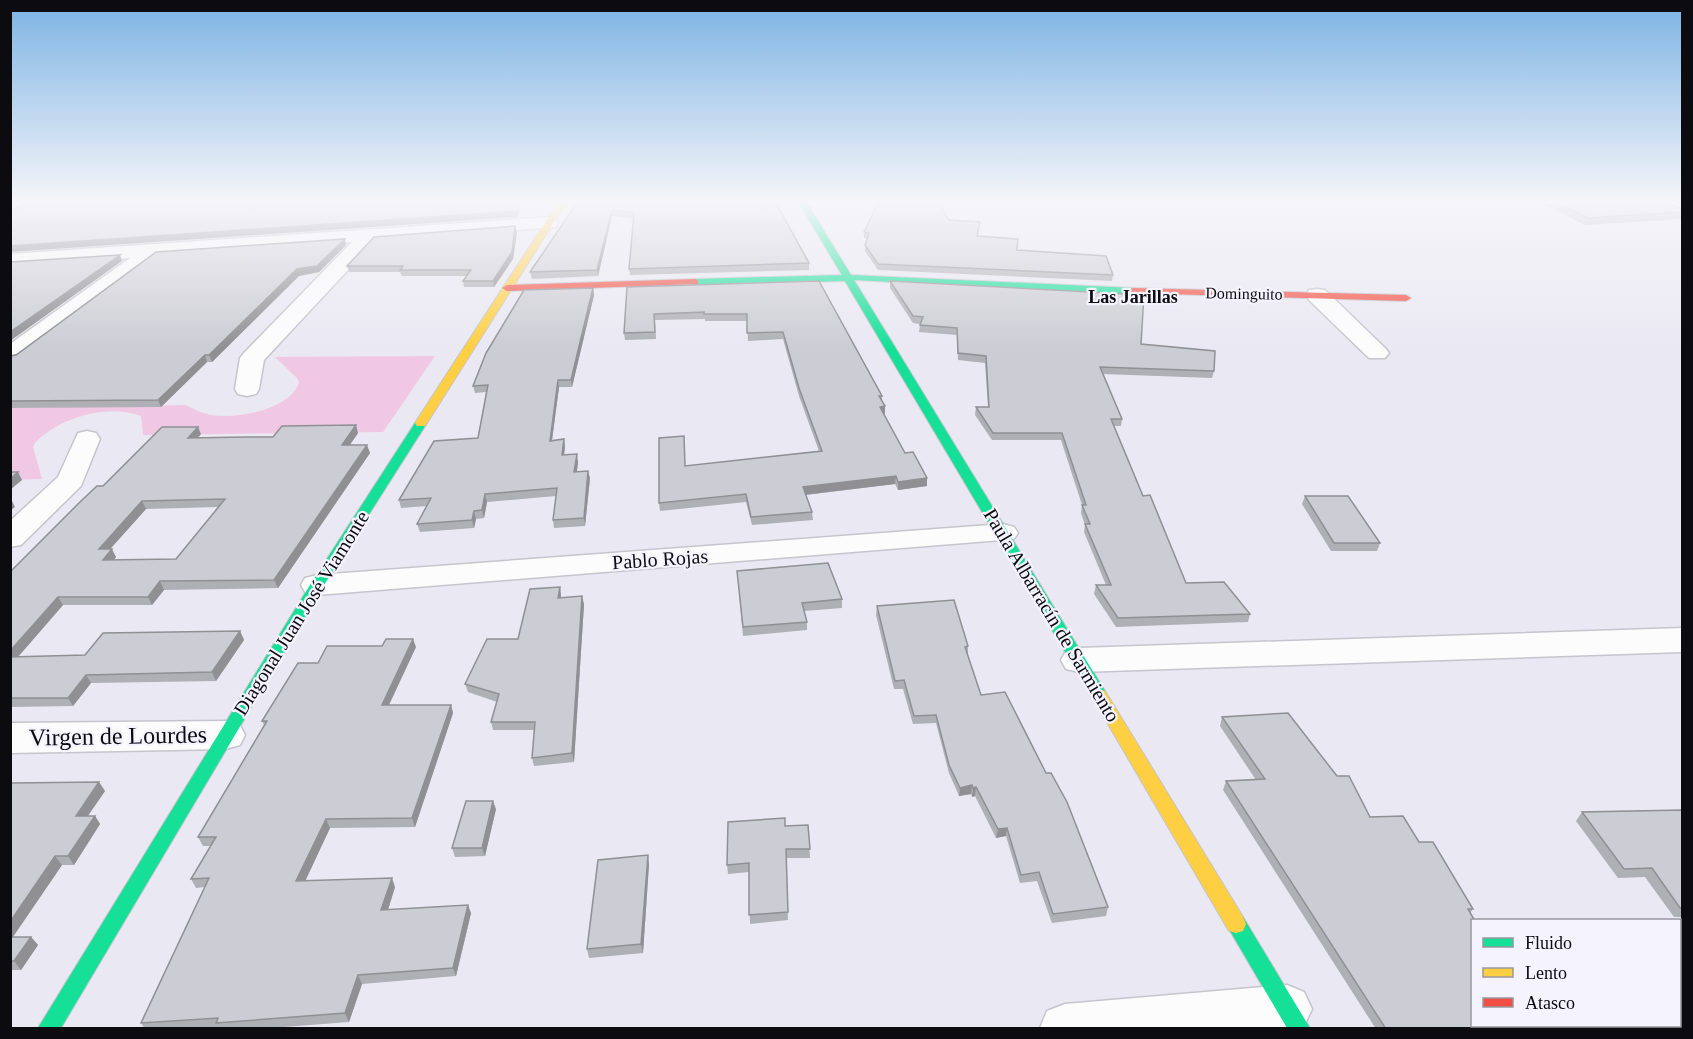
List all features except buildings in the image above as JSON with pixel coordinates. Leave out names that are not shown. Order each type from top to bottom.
[{"type":"street","points":[[10,260],[132,251]]},
{"type":"street","points":[[10,355],[151,251]]},
{"type":"street","points":[[248,389],[252,358],[355,251]]},
{"type":"street","name":"Diagonal Juan José Viamonte","points":[[49,1029],[317,585],[531,251]]},
{"type":"street","name":"Paula Albarracín de Sarmiento","points":[[832,251],[1293,1019]]},
{"type":"street","name":"Dominguito","points":[[507,288],[847,277],[1075,289],[1406,298]]},
{"type":"street","points":[[1317,295],[1377,353]]},
{"type":"street","points":[[10,538],[71,480],[87,439]]},
{"type":"street","name":"Pablo Rojas","points":[[317,585],[1003,533]]},
{"type":"street","points":[[1079,660],[1683,640]]},
{"type":"street","name":"Virgen de Lourdes","points":[[10,738],[226,735]]},
{"type":"street","points":[[1065,1029],[1293,1019]]},
{"type":"shaded area","points":[[435,356],[383,432],[143,435],[141,416],[128,412],[99,412],[84,415],[57,426],[35,443],[33,447],[42,479],[11,480],[10,408],[185,405],[198,411],[222,416],[248,414],[285,400],[294,392],[299,382],[275,357]]},
{"type":"traffic: fast","points":[[832,251],[1099,695]]},
{"type":"traffic: fast","points":[[695,282],[872,277],[1133,291]]},
{"type":"traffic: fast","points":[[49,1028],[317,585],[421,423]]},
{"type":"traffic: fast","points":[[1236,924],[1299,1028]]},
{"type":"traffic: slow","points":[[421,423],[531,251]]},
{"type":"traffic: slow","points":[[1099,695],[1236,924]]},
{"type":"traffic: jam","points":[[507,288],[695,282]]},
{"type":"traffic: jam","points":[[1133,291],[1406,298]]},
{"type":"district","name":"Las Jarillas","points":[[1133,297]]}]
